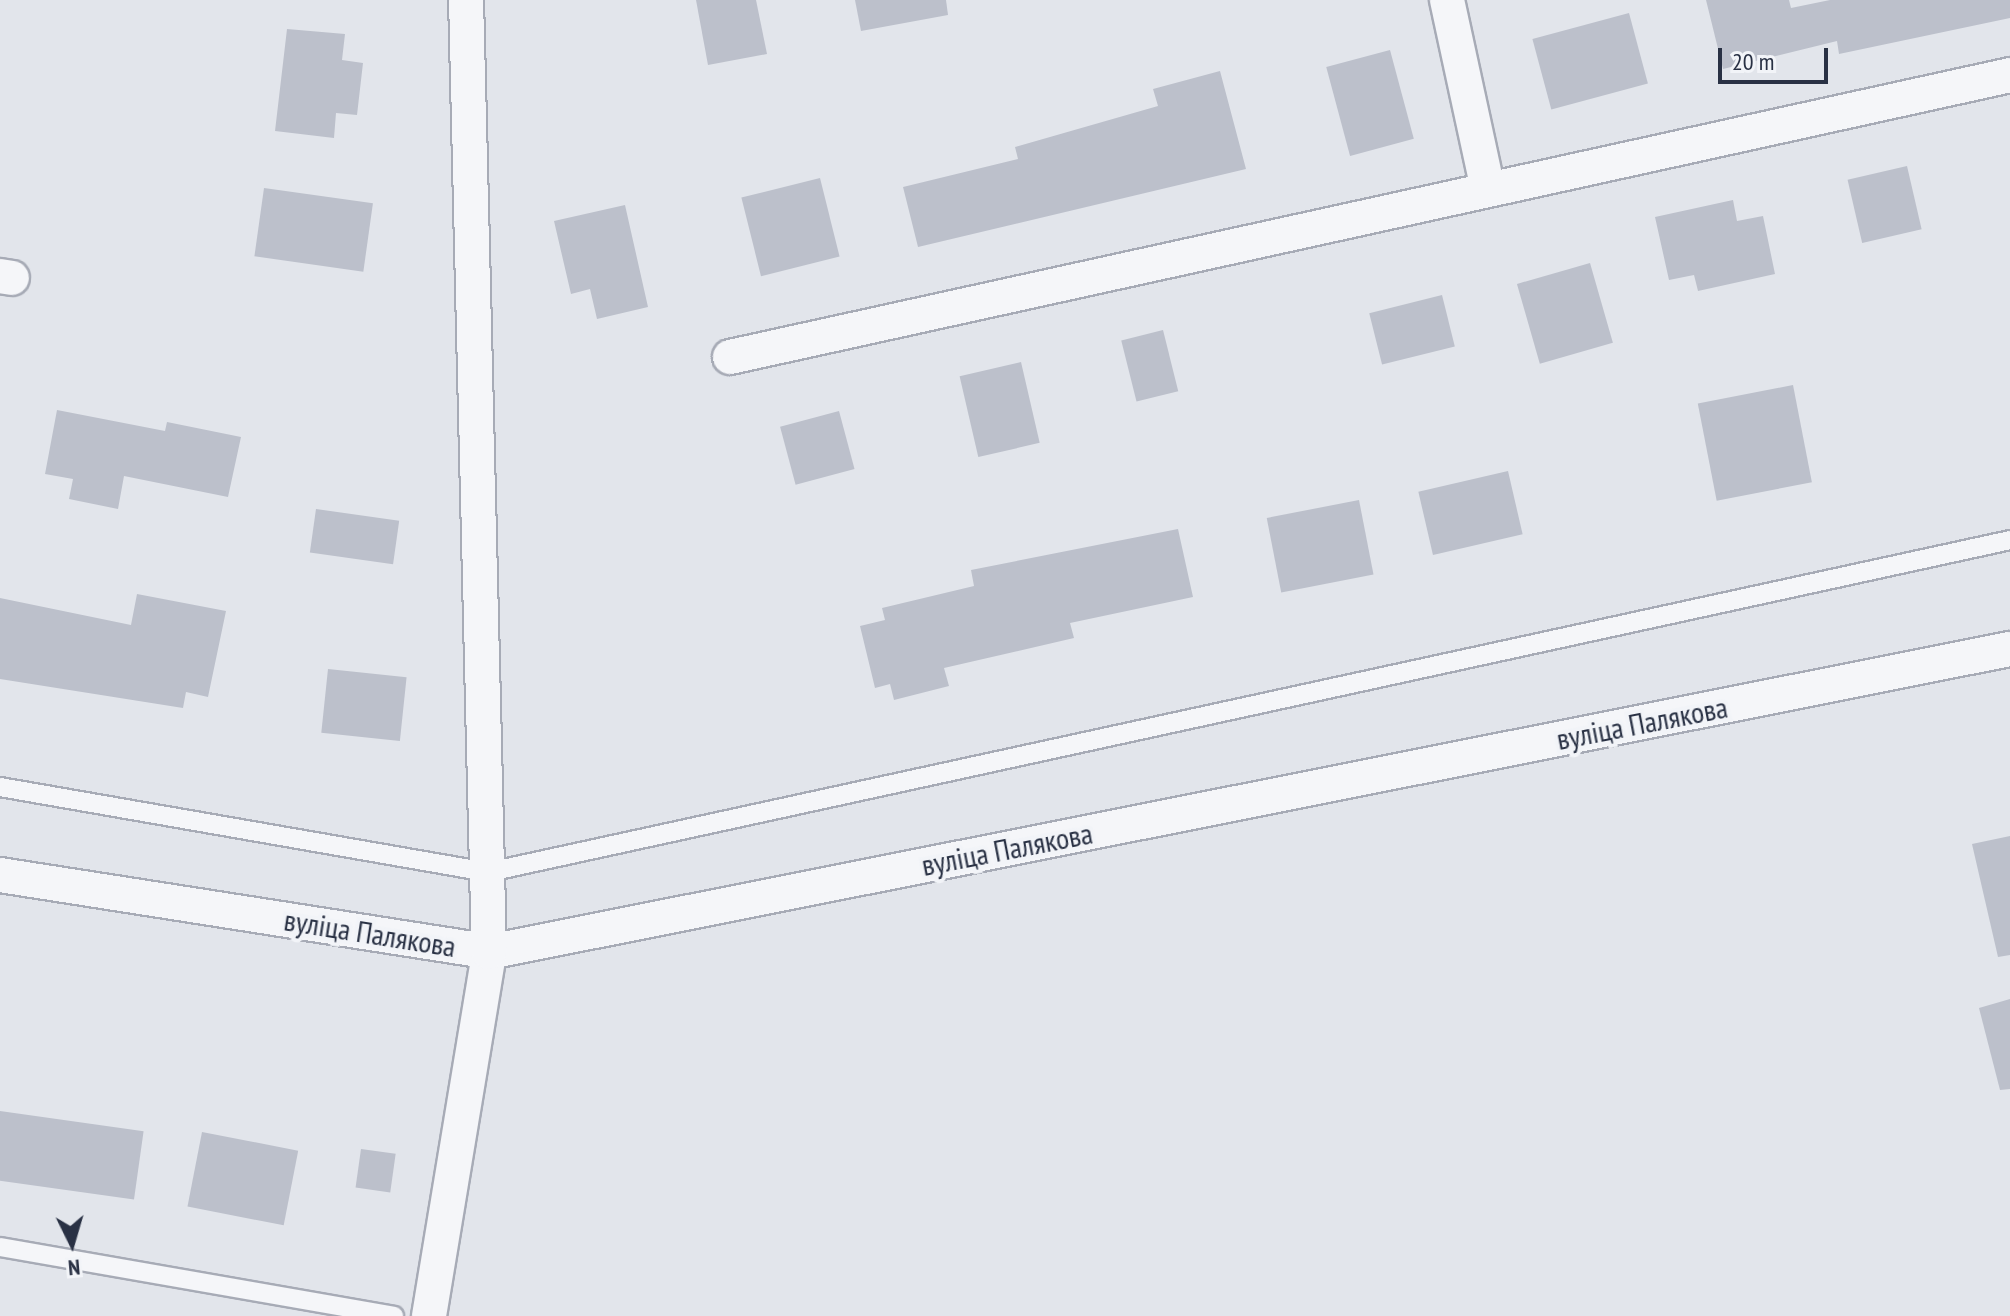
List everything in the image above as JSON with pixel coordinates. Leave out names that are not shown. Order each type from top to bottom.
[{"type":"street","points":[[429,1316],[489,952],[466,0]]},
{"type":"street","points":[[1447,0],[1488,190]]},
{"type":"street","points":[[730,357],[2010,75]]},
{"type":"street","name":"вуліца Палякова","points":[[0,875],[489,952],[2010,649]]},
{"type":"lane","points":[[0,787],[489,872],[2010,540]]},
{"type":"lane","points":[[0,1247],[394,1316]]},
{"type":"building","points":[[696,0],[756,0],[767,54],[708,65]]},
{"type":"building","points":[[855,0],[946,0],[948,15],[861,31]]},
{"type":"building","points":[[1706,0],[1789,0],[1791,8],[1830,0],[2010,0],[2010,18],[1839,54],[1837,41],[1723,69]]},
{"type":"building","points":[[1629,13],[1648,84],[1551,109],[1532,39]]},
{"type":"building","points":[[287,29],[345,34],[342,60],[363,63],[357,115],[336,113],[334,138],[275,131]]},
{"type":"building","points":[[1390,50],[1414,139],[1350,156],[1326,67]]},
{"type":"building","points":[[1220,71],[1246,169],[918,247],[903,187],[1018,159],[1015,147],[1158,106],[1153,89]]},
{"type":"building","points":[[1907,166],[1922,229],[1862,243],[1848,180]]},
{"type":"building","points":[[820,178],[840,257],[761,276],[741,198]]},
{"type":"building","points":[[264,188],[373,203],[363,272],[254,256]]},
{"type":"building","points":[[1733,200],[1737,221],[1763,216],[1775,274],[1698,291],[1694,275],[1669,280],[1655,217]]},
{"type":"building","points":[[625,205],[648,307],[597,319],[590,289],[571,294],[554,221]]},
{"type":"building","points":[[1590,263],[1613,343],[1540,364],[1517,284]]},
{"type":"building","points":[[1442,295],[1455,346],[1382,365],[1369,313]]},
{"type":"building","points":[[1163,330],[1178,391],[1137,402],[1121,340]]},
{"type":"building","points":[[1021,362],[1040,443],[978,457],[960,376]]},
{"type":"building","points":[[1793,385],[1812,482],[1717,501],[1698,404]]},
{"type":"building","points":[[57,410],[165,431],[167,422],[241,437],[228,497],[124,476],[118,509],[69,499],[73,479],[45,474]]},
{"type":"building","points":[[839,411],[855,469],[796,485],[780,427]]},
{"type":"building","points":[[1508,471],[1523,534],[1433,555],[1418,492]]},
{"type":"building","points":[[1359,500],[1374,575],[1281,593],[1267,518]]},
{"type":"building","points":[[316,509],[399,521],[393,564],[310,553]]},
{"type":"building","points":[[1178,529],[1193,597],[1070,623],[1074,638],[944,668],[949,686],[894,700],[890,684],[875,688],[860,626],[885,620],[882,608],[974,586],[971,570]]},
{"type":"building","points":[[137,594],[226,611],[208,697],[186,692],[183,708],[0,679],[0,598],[131,625]]},
{"type":"building","points":[[328,669],[407,677],[400,741],[321,733]]},
{"type":"building","points":[[2010,836],[2010,955],[1998,957],[1972,844]]},
{"type":"building","points":[[2010,999],[2010,1089],[2000,1090],[1979,1008]]},
{"type":"building","points":[[0,1111],[144,1131],[134,1200],[0,1181]]},
{"type":"building","points":[[202,1132],[298,1151],[284,1225],[187,1207]]},
{"type":"building","points":[[361,1149],[396,1154],[390,1192],[356,1188]]}]
